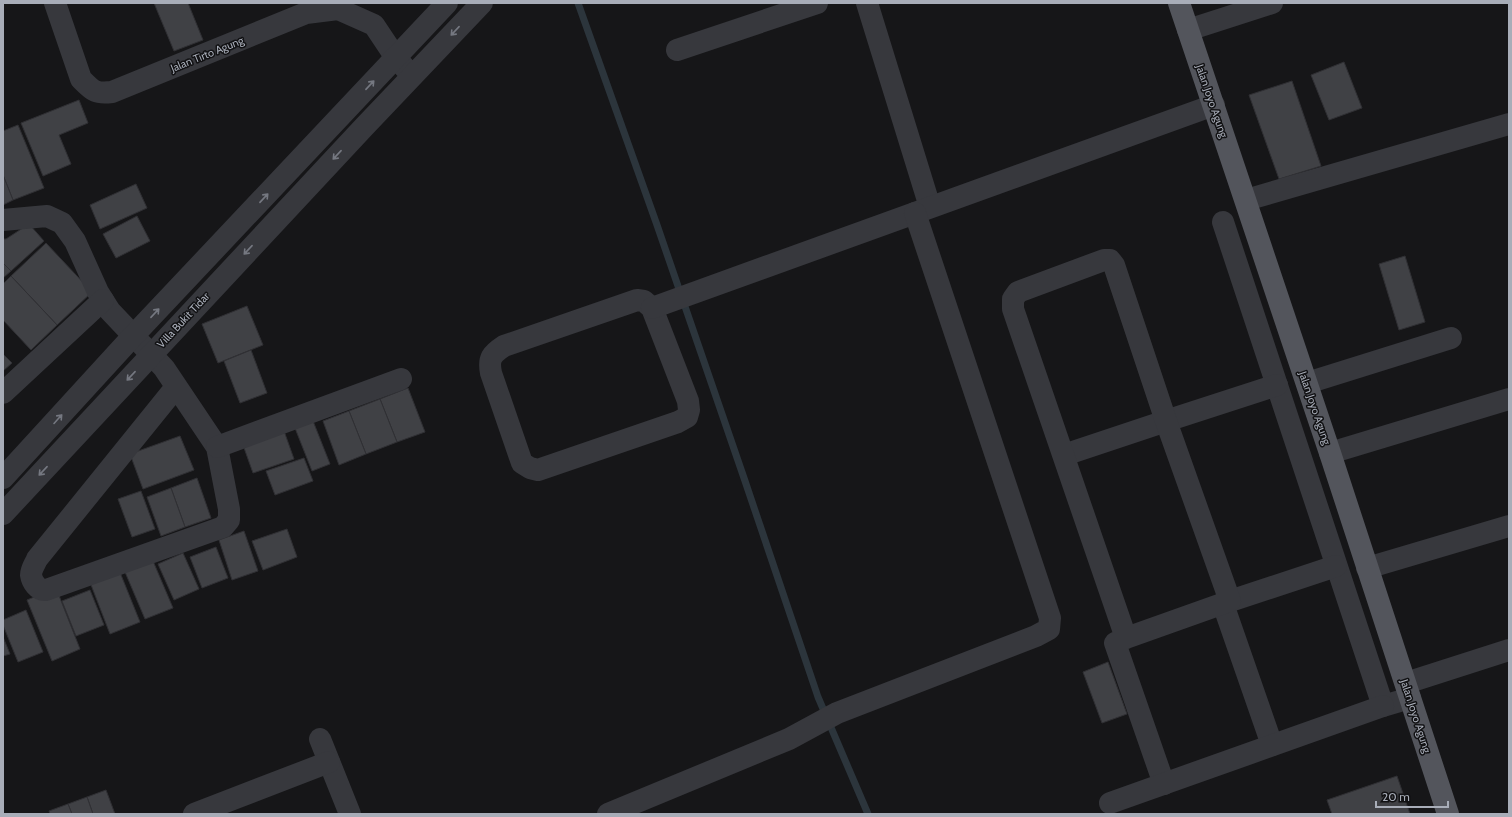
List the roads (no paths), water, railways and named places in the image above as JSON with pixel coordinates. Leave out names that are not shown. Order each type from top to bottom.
[{"type":"main road","name":"Jalan Joyo Agung","points":[[1179,3],[1307,383],[1448,814]]},
{"type":"street","name":"Jalan Tirto Agung","points":[[56,3],[81,79],[89,88],[98,93],[112,92],[306,13],[338,9],[374,24],[396,58],[413,77]]},
{"type":"street","points":[[3,478],[133,336],[447,3]]},
{"type":"street","name":"Villa Bukit Tidar","points":[[3,514],[151,354],[482,3]]},
{"type":"street","points":[[677,50],[817,3]]},
{"type":"street","points":[[608,814],[789,740],[837,713],[1036,636],[1049,629],[1050,618],[923,210],[866,3]]},
{"type":"street","points":[[1188,30],[1272,3]]},
{"type":"street","points":[[661,305],[688,401],[689,410],[687,417],[678,422],[538,470],[530,468],[522,463],[491,372],[489,362],[494,353],[504,346],[637,300],[661,305],[1214,105]]},
{"type":"street","points":[[1246,200],[1508,125]]},
{"type":"street","points":[[3,220],[47,216],[62,223],[75,241],[98,292],[110,311],[164,368],[217,447],[229,509],[229,520],[223,526],[46,590],[37,588],[31,575],[33,566],[37,559],[176,387]]},
{"type":"street","points":[[1223,222],[1383,706]]},
{"type":"street","points":[[1126,638],[1013,309],[1013,299],[1018,292],[1104,260],[1110,260],[1114,265],[1227,602],[1272,745]]},
{"type":"street","points":[[3,393],[103,300]]},
{"type":"street","points":[[1307,383],[1451,338]]},
{"type":"street","points":[[217,447],[401,379]]},
{"type":"street","points":[[1064,455],[1277,385]]},
{"type":"street","points":[[1330,453],[1509,399]]},
{"type":"street","points":[[1368,568],[1509,526]]},
{"type":"street","points":[[1164,784],[1116,649],[1116,643],[1126,638],[1227,602],[1336,566]]},
{"type":"street","points":[[1110,802],[1383,706],[1408,690],[1509,650]]},
{"type":"street","points":[[320,739],[350,814]]},
{"type":"street","points":[[194,814],[329,762]]},
{"type":"waterway","points":[[578,3],[657,225],[818,697],[868,814]]}]
